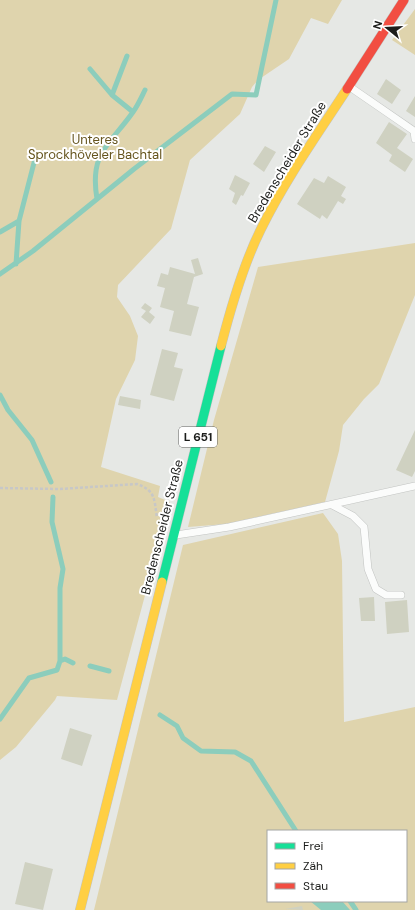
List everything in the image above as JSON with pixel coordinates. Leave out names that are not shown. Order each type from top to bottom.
[{"type":"main road","name":"Bredenscheider Straße","points":[[80,910],[213,377],[244,272],[261,229],[295,169],[404,0]]},
{"type":"lane","points":[[348,86],[414,131],[415,139]]},
{"type":"lane","points":[[173,536],[228,528],[415,486]]},
{"type":"lane","points":[[332,505],[353,516],[364,527],[368,569],[376,589],[386,595],[400,594]]},
{"type":"path","points":[[0,488],[60,489],[137,484],[147,488],[153,494],[158,521]]},
{"type":"green space","name":"Unteres Sprockhöveler Bachtal","points":[[0,0],[342,0],[328,24],[311,18],[289,59],[258,80],[252,87],[240,114],[190,160],[171,229],[118,285],[117,297],[130,316],[138,336],[135,360],[116,399],[101,467],[160,486],[158,497],[170,502],[117,700],[57,696],[16,747],[0,760]]},
{"type":"green space","points":[[415,9],[415,55],[392,40]]},
{"type":"green space","points":[[415,243],[415,295],[379,384],[364,399],[343,425],[339,451],[325,502],[226,524],[188,527],[214,420],[258,267]]},
{"type":"green space","points":[[323,513],[338,534],[342,561],[344,722],[415,707],[415,910],[94,910],[183,545]]},
{"type":"shaded area","points":[[311,902],[343,902],[350,910],[321,910]]},
{"type":"building","points":[[386,79],[401,90],[392,104],[377,94]]},
{"type":"building","points":[[415,96],[415,117],[406,111]]},
{"type":"building","points":[[389,122],[407,134],[397,148],[413,159],[405,172],[389,161],[392,155],[376,143]]},
{"type":"building","points":[[265,146],[276,152],[264,172],[253,164]]},
{"type":"building","points":[[235,175],[250,183],[236,205],[232,202],[235,193],[229,189]]},
{"type":"building","points":[[328,176],[346,187],[341,196],[346,199],[343,204],[338,201],[327,219],[322,215],[320,219],[297,204],[314,178],[324,183]]},
{"type":"building","points":[[198,258],[203,274],[194,277],[187,304],[199,307],[191,336],[169,331],[174,311],[160,307],[165,288],[157,286],[161,273],[168,275],[170,267],[195,274],[191,260]]},
{"type":"building","points":[[145,303],[152,308],[149,312],[155,317],[150,324],[141,317],[146,311],[141,308]]},
{"type":"building","points":[[162,349],[178,353],[174,367],[183,369],[174,401],[150,395]]},
{"type":"building","points":[[120,396],[141,400],[140,409],[118,405]]},
{"type":"building","points":[[415,430],[415,471],[412,477],[396,470]]},
{"type":"building","points":[[374,597],[375,621],[361,621],[359,598]]},
{"type":"building","points":[[407,600],[409,632],[387,634],[385,602]]},
{"type":"building","points":[[70,728],[92,735],[82,766],[61,759]]},
{"type":"building","points":[[25,862],[53,869],[43,910],[15,904]]},
{"type":"building","points":[[302,906],[303,910],[285,909]]},
{"type":"waterway","points":[[0,274],[33,251],[134,169],[232,94],[256,95],[276,0]]},
{"type":"waterway","points":[[112,95],[127,56]]},
{"type":"waterway","points":[[90,69],[112,95],[133,112]]},
{"type":"waterway","points":[[97,199],[95,183],[96,170],[103,150],[135,109],[145,90]]},
{"type":"waterway","points":[[16,264],[19,221],[36,155]]},
{"type":"waterway","points":[[0,232],[19,221]]},
{"type":"waterway","points":[[0,395],[8,410],[32,440],[51,482]]},
{"type":"waterway","points":[[0,719],[29,678],[57,670],[60,661],[60,588],[63,569],[52,522],[53,497]]},
{"type":"waterway","points":[[60,661],[65,659],[73,663]]},
{"type":"waterway","points":[[90,666],[109,671]]},
{"type":"waterway","points":[[160,715],[177,726],[183,738],[201,751],[235,752],[251,761],[295,830]]},
{"type":"waterway","points":[[351,902],[356,910]]},
{"type":"traffic: fast","points":[[162,582],[221,346]]},
{"type":"traffic: slow","points":[[221,346],[238,286],[261,229],[291,175],[347,89]]},
{"type":"traffic: slow","points":[[80,910],[162,582]]},
{"type":"traffic: jam","points":[[347,89],[404,0]]}]
